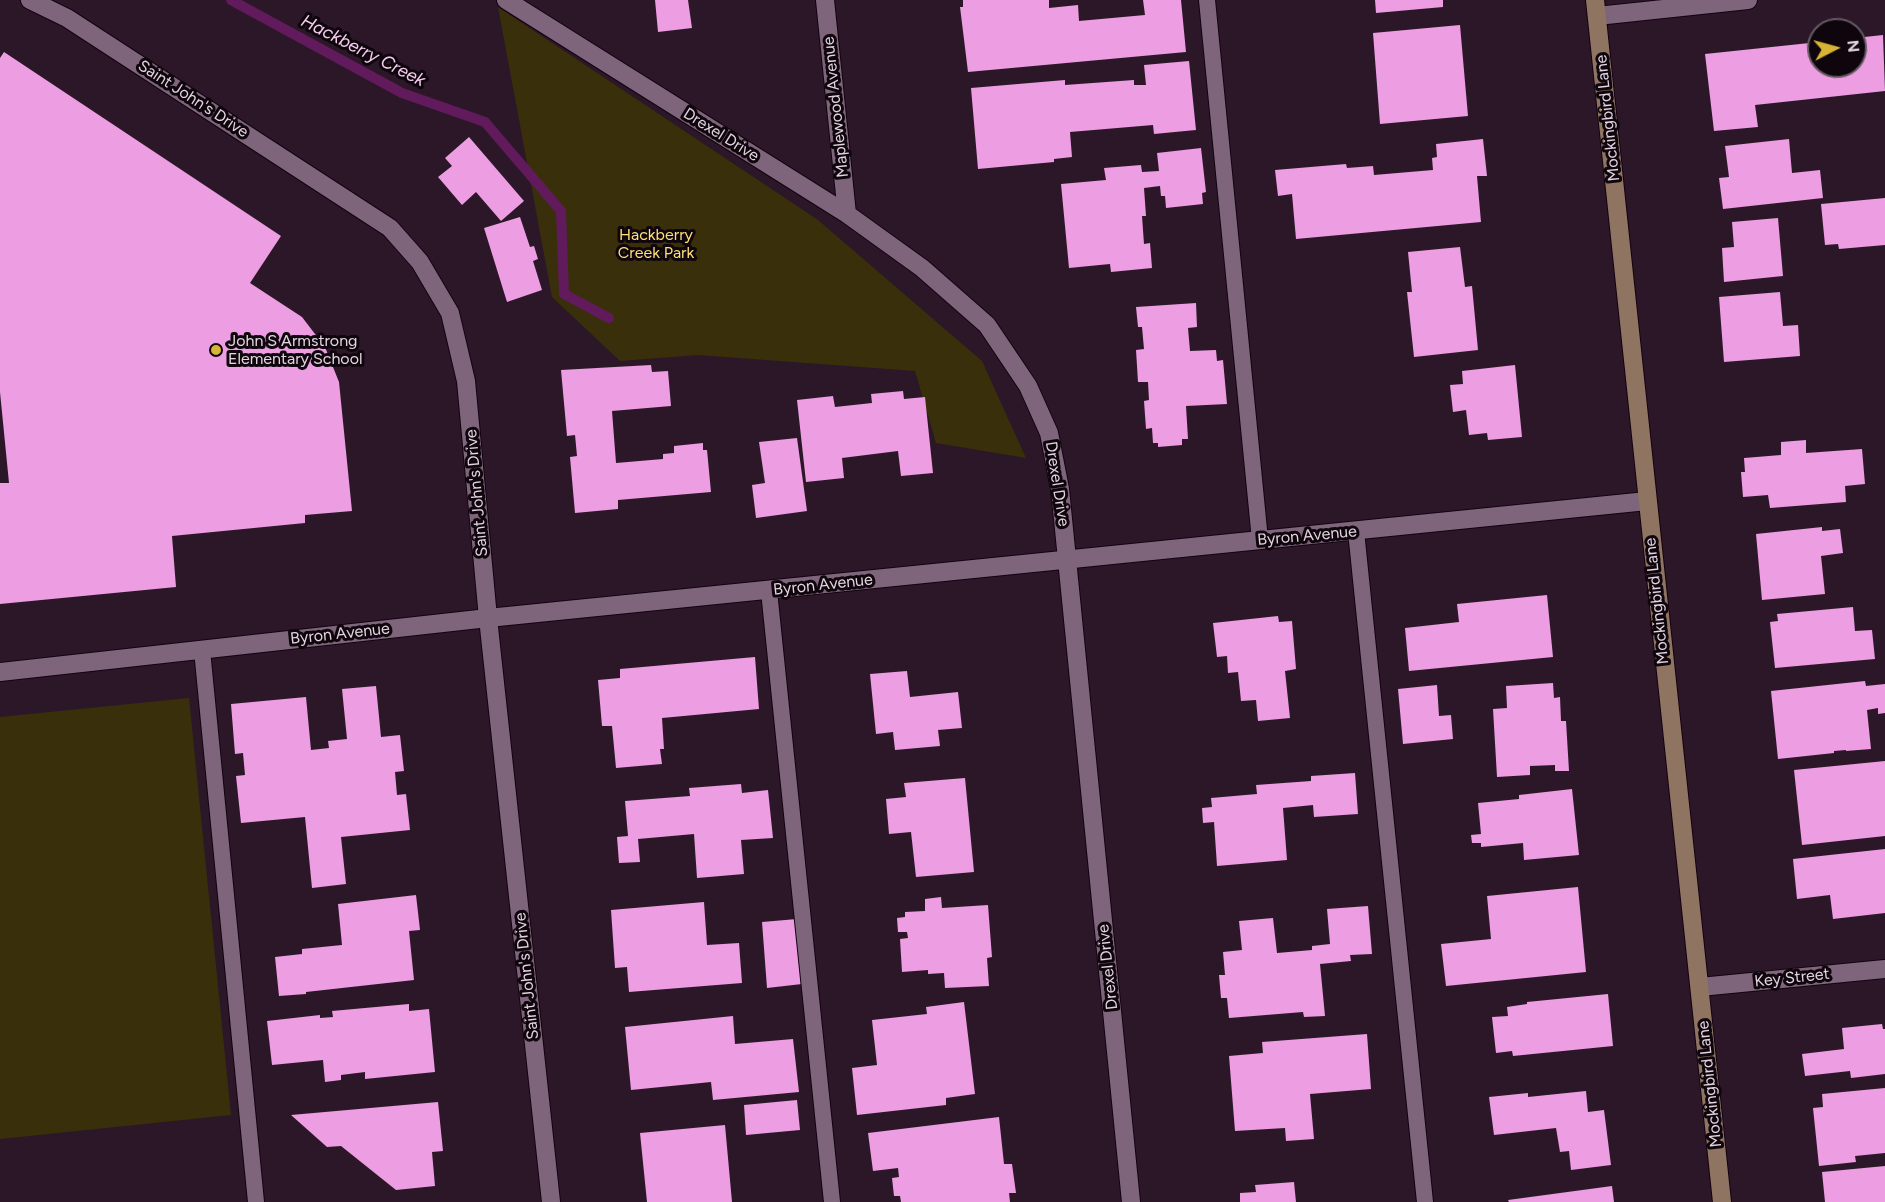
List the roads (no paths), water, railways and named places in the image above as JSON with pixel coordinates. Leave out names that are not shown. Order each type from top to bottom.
[{"type":"main road","name":"Mockingbird Lane","points":[[1596,8],[1722,1202]]},
{"type":"street","name":"Saint John's Drive","points":[[30,0],[67,18],[390,228],[420,262],[450,314],[466,381],[488,618],[551,1202]]},
{"type":"street","name":"Drexel Drive","points":[[506,0],[847,214],[922,268],[987,325],[1028,386],[1049,433],[1060,489],[1131,1202]]},
{"type":"street","name":"Maplewood Avenue","points":[[825,0],[847,214]]},
{"type":"street","points":[[1596,8],[1748,0]]},
{"type":"street","name":"Byron Avenue","points":[[0,672],[488,618],[1647,501]]},
{"type":"street","name":"Key Street","points":[[1700,987],[1885,969]]},
{"type":"lane","points":[[1207,0],[1260,540]]},
{"type":"lane","points":[[1356,531],[1425,1202]]},
{"type":"lane","points":[[769,591],[832,1202]]},
{"type":"lane","points":[[202,650],[256,1202]]},
{"type":"waterway","name":"Hackberry Creek","points":[[231,0],[402,93],[485,122],[561,211],[564,294],[609,318]]},
{"type":"place","name":"John S Armstrong Elementary School","points":[[216,350]]},
{"type":"park label","name":"Hackberry Creek Park","points":[[656,244]]}]
